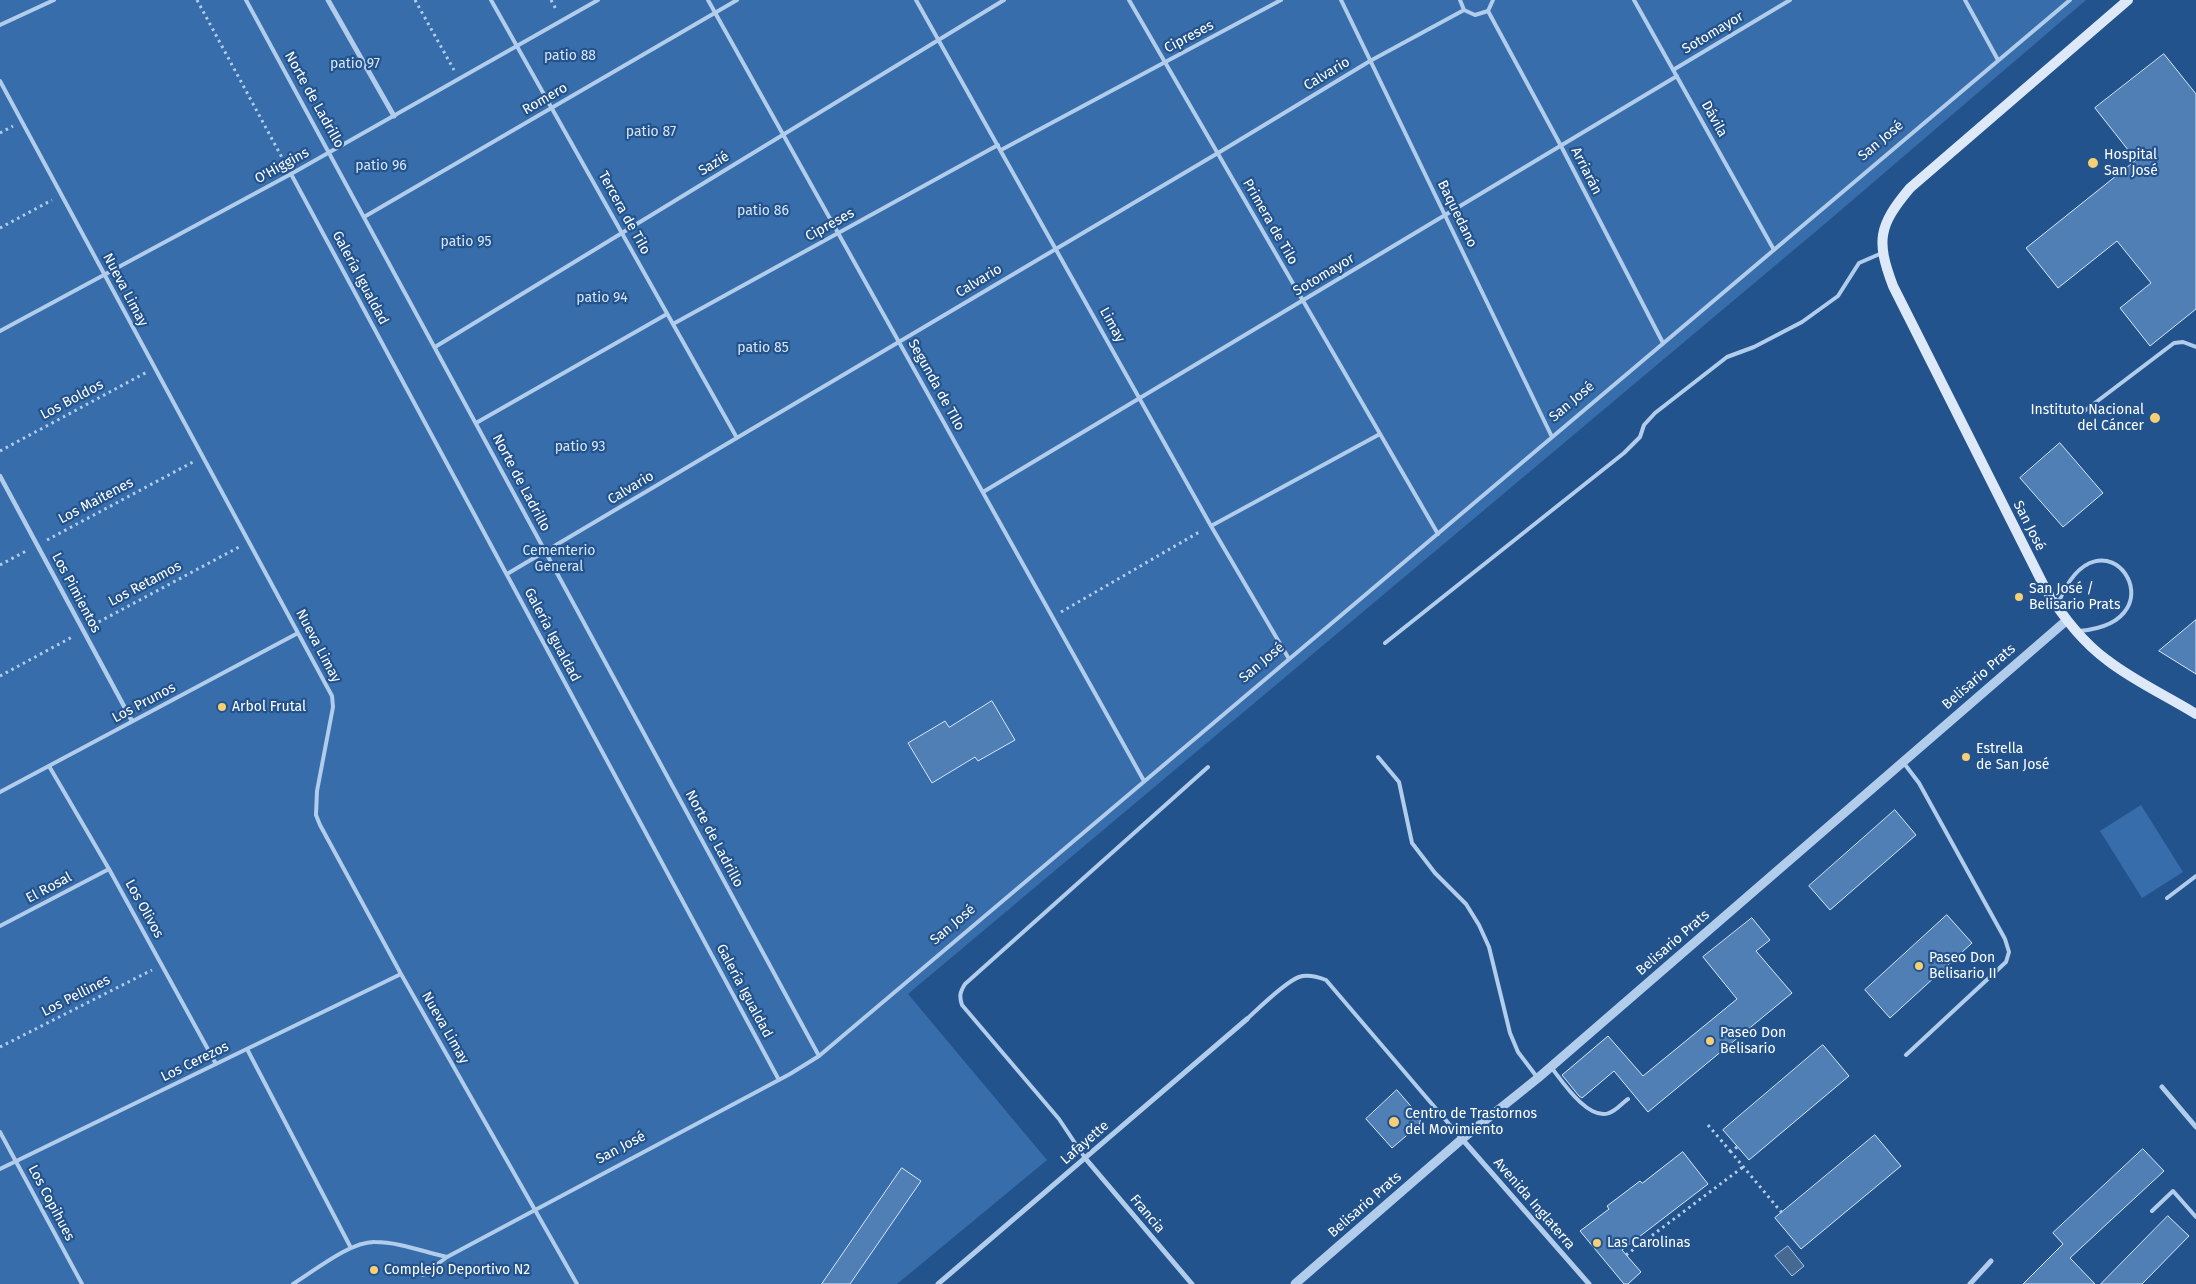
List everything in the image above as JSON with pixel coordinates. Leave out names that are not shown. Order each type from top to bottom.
[{"type":"main road","name":"San José","points":[[2067,620],[2045,588],[1893,286],[1882,253],[1885,228],[1897,203],[1910,188],[2128,0]]},
{"type":"main road","points":[[2067,620],[2108,661],[2196,714]]},
{"type":"street","points":[[328,0],[394,116]]},
{"type":"street","name":"Los Pimientos","points":[[0,476],[132,722]]},
{"type":"street","name":"Belisario Prats","points":[[1295,1284],[1462,1139],[1551,1067],[2067,620]]},
{"type":"street","name":"Lafayette","points":[[938,1284],[1247,1019]]},
{"type":"street","points":[[2162,1087],[2196,1126]]},
{"type":"street","name":"Avenida Inglaterra","points":[[1462,1139],[1589,1284]]},
{"type":"street","name":"Francia","points":[[1085,1158],[1192,1284]]},
{"type":"street","points":[[1970,1284],[1991,1262]]},
{"type":"lane","points":[[0,25],[54,0]]},
{"type":"lane","name":"Norte de Ladrillo","points":[[246,0],[819,1056]]},
{"type":"lane","name":"Tercera de Tilo","points":[[491,0],[737,438]]},
{"type":"lane","name":"O'Higgins","points":[[0,331],[291,174],[598,0]]},
{"type":"lane","name":"Segunda de TIlo","points":[[708,0],[1144,782]]},
{"type":"lane","name":"Romero","points":[[364,217],[737,0]]},
{"type":"lane","name":"Limay","points":[[916,0],[1211,526],[1289,659]]},
{"type":"lane","name":"Sazié","points":[[435,347],[1004,0]]},
{"type":"lane","name":"Primera de Tilo","points":[[1129,0],[1438,534]]},
{"type":"lane","name":"Cipreses","points":[[1001,150],[1281,0]]},
{"type":"lane","name":"Baquedano","points":[[1341,0],[1552,437]]},
{"type":"lane","points":[[1460,0],[1464,10],[1475,15],[1488,11],[1493,0]]},
{"type":"lane","name":"Dávila","points":[[1634,0],[1774,250]]},
{"type":"lane","name":"Sotomayor","points":[[1673,70],[1790,0]]},
{"type":"lane","points":[[1965,0],[1998,60]]},
{"type":"lane","name":"San José","points":[[423,1275],[447,1257],[779,1080],[819,1056],[2070,0]]},
{"type":"lane","name":"Calvario","points":[[507,574],[1218,154],[1370,61],[1464,10]]},
{"type":"lane","name":"Arriarán","points":[[1488,11],[1663,344]]},
{"type":"lane","name":"Sotomayor","points":[[983,492],[1677,76]]},
{"type":"lane","name":"Nueva Limay","points":[[0,81],[332,696],[333,706],[317,791],[316,815],[401,974],[577,1284]]},
{"type":"lane","name":"Cipreses","points":[[673,324],[998,146]]},
{"type":"lane","name":"Galería Igualdad","points":[[291,174],[779,1080]]},
{"type":"lane","points":[[1385,643],[1624,453],[1640,437],[1644,425],[1655,413],[1727,357],[1754,348],[1802,322],[1838,296],[1858,263],[1882,253]]},
{"type":"lane","points":[[476,423],[668,314]]},
{"type":"lane","points":[[2082,412],[2174,343],[2183,342],[2196,346]]},
{"type":"lane","points":[[1211,526],[1380,434]]},
{"type":"lane","points":[[2056,606],[2066,584],[2086,563],[2093,560],[2107,560],[2123,571],[2132,588],[2132,595],[2126,610],[2115,621],[2104,627],[2077,632]]},
{"type":"lane","name":"Los Prunos","points":[[0,792],[298,633]]},
{"type":"lane","points":[[1378,758],[1399,782],[1412,843],[1428,866],[1466,904],[1479,924],[1489,947],[1510,1033],[1518,1052],[1538,1078]]},
{"type":"lane","points":[[1903,762],[1919,783],[2005,939],[2009,952],[2006,962],[1906,1055]]},
{"type":"lane","name":"Los Olivos","points":[[50,766],[216,1064]]},
{"type":"lane","points":[[1085,1158],[1059,1119],[962,1005],[961,990],[965,984],[1208,767]]},
{"type":"lane","name":"El Rosal","points":[[0,926],[109,869]]},
{"type":"lane","points":[[2167,898],[2196,876]]},
{"type":"lane","name":"Los Cerezos","points":[[0,1169],[401,974]]},
{"type":"lane","points":[[1247,1019],[1290,982],[1300,976],[1314,976],[1326,980],[1462,1139]]},
{"type":"lane","points":[[247,1049],[352,1248]]},
{"type":"lane","points":[[1551,1067],[1584,1106],[1592,1112],[1599,1114],[1609,1113],[1628,1099]]},
{"type":"lane","name":"Los Copihues","points":[[0,1132],[82,1284]]},
{"type":"lane","points":[[2152,1211],[2173,1191],[2196,1218]]},
{"type":"lane","points":[[293,1284],[352,1248],[374,1242],[447,1257]]},
{"type":"path","points":[[198,0],[291,174]]},
{"type":"path","points":[[415,0],[459,79]]},
{"type":"path","points":[[0,228],[62,195]]},
{"type":"path","name":"Los Boldos","points":[[0,451],[155,368]]},
{"type":"path","name":"Los Maitenes","points":[[0,565],[203,456]]},
{"type":"path","points":[[1052,617],[1211,526]]},
{"type":"path","name":"Los Retamos","points":[[0,676],[248,542]]},
{"type":"path","name":"Los Pellines","points":[[0,1047],[162,965]]},
{"type":"path","points":[[1708,1126],[1782,1212]]},
{"type":"path","points":[[1731,1152],[1737,1147]]},
{"type":"path","points":[[1626,1255],[1743,1167]]},
{"type":"green space","name":"Cementerio General","points":[[0,0],[2086,0],[1827,222],[908,994],[1047,1160],[897,1284],[0,1284]]},
{"type":"green space","points":[[2141,805],[2183,872],[2142,898],[2100,831]]},
{"type":"shaded area","points":[[1788,1246],[1804,1266],[1792,1276],[1775,1256]]},
{"type":"building","points":[[2164,54],[2196,94],[2196,309],[2150,346],[2120,308],[2151,283],[2117,241],[2058,288],[2026,248],[2136,160],[2095,108]]},
{"type":"building","points":[[2060,443],[2103,493],[2063,527],[2020,478]]},
{"type":"building","points":[[2196,620],[2196,674],[2159,651]]},
{"type":"building","points":[[992,701],[1015,740],[978,761],[975,757],[932,783],[908,743],[945,721],[949,727]]},
{"type":"building","points":[[1895,810],[1916,835],[1830,910],[1809,886]]},
{"type":"building","name":"Paseo Don Belisario II","points":[[1947,915],[1972,943],[1890,1018],[1865,990]]},
{"type":"building","points":[[1752,918],[1770,940],[1756,951],[1792,993],[1648,1112],[1614,1071],[1582,1098],[1579,1096],[1562,1075],[1608,1036],[1643,1076],[1737,999],[1703,957]]},
{"type":"building","points":[[1823,1045],[1849,1076],[1749,1160],[1723,1130]]},
{"type":"building","name":"Centro de Trastornos del Movimiento","points":[[1397,1090],[1421,1118],[1419,1125],[1392,1148],[1366,1119]]},
{"type":"building","points":[[1875,1135],[1901,1166],[1801,1249],[1775,1218]]},
{"type":"building","points":[[2143,1149],[2164,1171],[2070,1258],[2095,1284],[2023,1284],[2063,1244],[2053,1233]]},
{"type":"building","points":[[1683,1152],[1708,1184],[1622,1250],[1641,1272],[1628,1284],[1624,1284],[1580,1231],[1609,1209],[1607,1206],[1640,1181],[1642,1183]]},
{"type":"building","points":[[902,1168],[921,1181],[850,1284],[822,1284]]},
{"type":"building","points":[[2168,1216],[2189,1236],[2142,1284],[2101,1284]]},
{"type":"place","name":"Hospital San José","points":[[2093,163]]},
{"type":"place","name":"Instituto Nacional del Cáncer","points":[[2155,418]]},
{"type":"place","name":"San José / Belisario Prats","points":[[2019,597]]},
{"type":"place","name":"Arbol Frutal","points":[[222,707]]},
{"type":"place","name":"Estrella de San José","points":[[1966,757]]},
{"type":"place","name":"Paseo Don Belisario II","points":[[1919,966]]},
{"type":"place","name":"Paseo Don Belisario","points":[[1710,1041]]},
{"type":"place","name":"Centro de Trastornos del Movimiento","points":[[1394,1122]]},
{"type":"place","name":"Las Carolinas","points":[[1597,1243]]},
{"type":"place","name":"Complejo Deportivo N2","points":[[374,1270]]},
{"type":"park label","name":"patio 88","points":[[570,56]]},
{"type":"park label","name":"patio 97","points":[[355,64]]},
{"type":"park label","name":"patio 87","points":[[651,132]]},
{"type":"park label","name":"patio 96","points":[[381,166]]},
{"type":"park label","name":"patio 86","points":[[763,211]]},
{"type":"park label","name":"patio 95","points":[[466,242]]},
{"type":"park label","name":"patio 94","points":[[602,298]]},
{"type":"park label","name":"patio 85","points":[[763,348]]},
{"type":"park label","name":"patio 93","points":[[580,447]]}]
